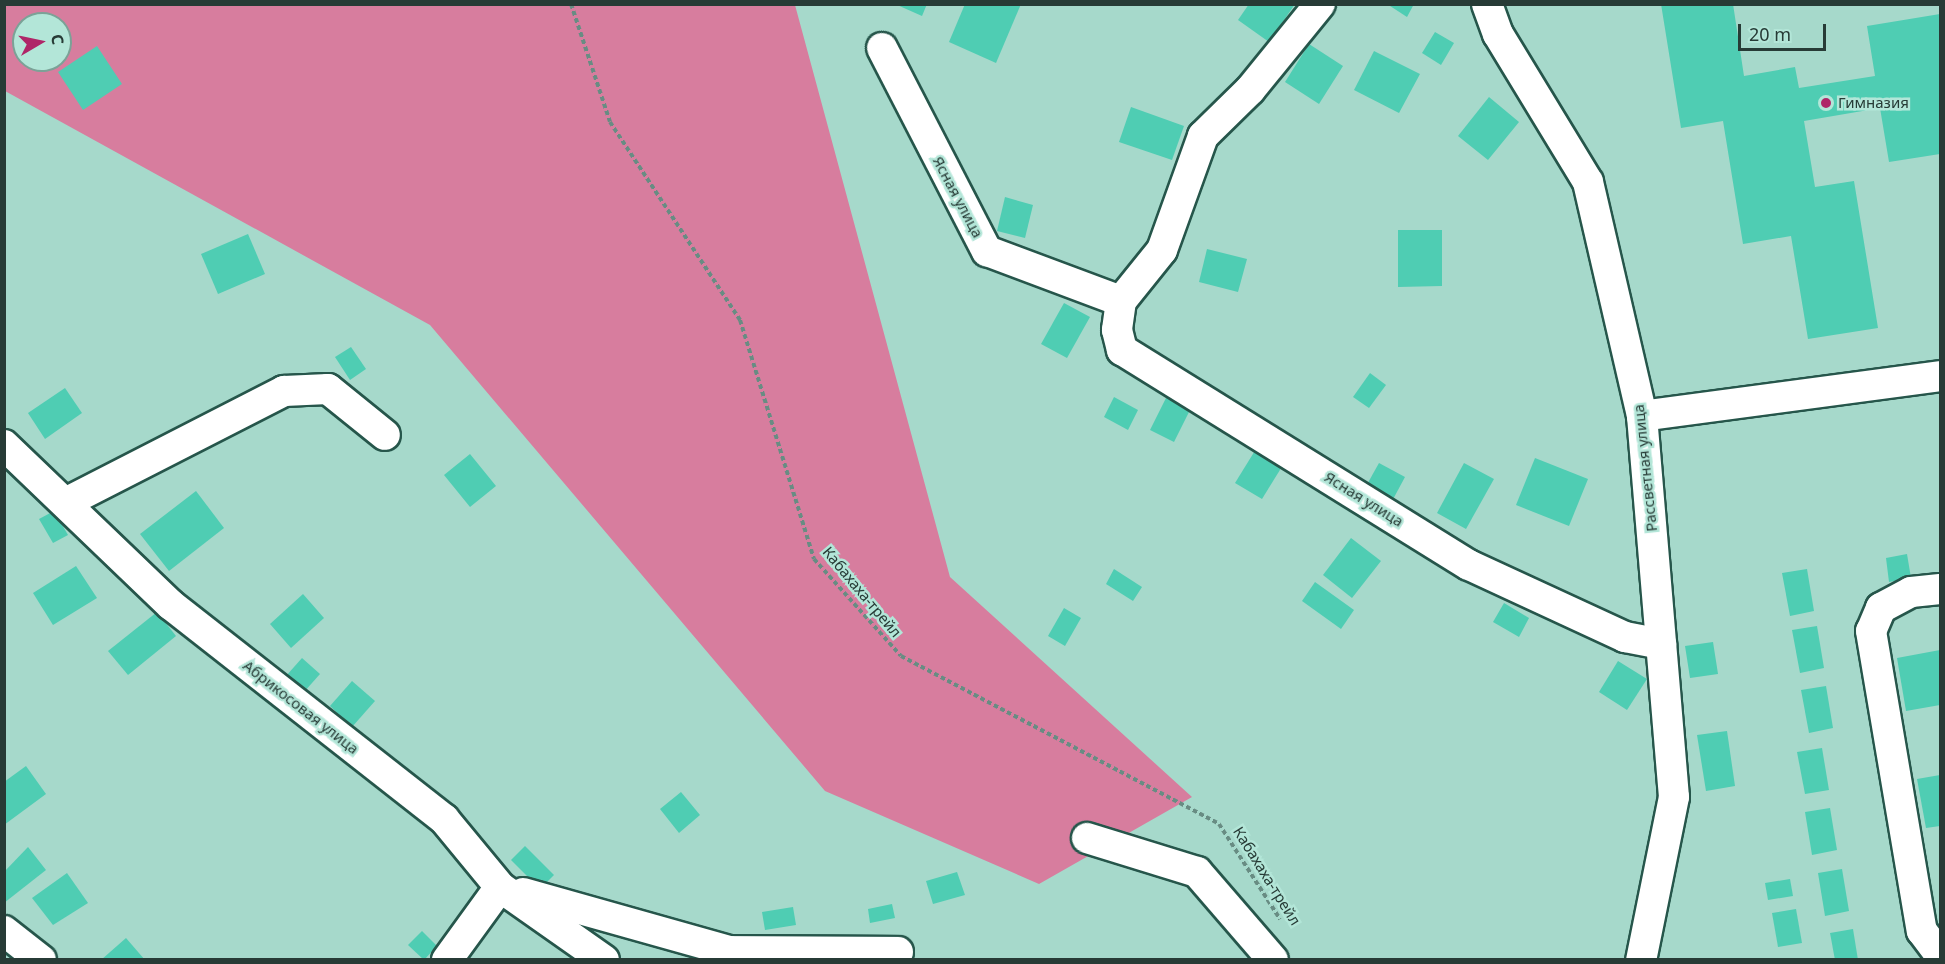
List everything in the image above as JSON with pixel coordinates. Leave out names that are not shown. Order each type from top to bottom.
[{"type":"street","points":[[1121,301],[1162,250],[1203,136],[1250,90],[1320,4]]},
{"type":"street","name":"Рассветная улица","points":[[1487,4],[1498,34],[1588,182],[1642,416],[1674,797],[1641,960]]},
{"type":"street","name":"Ясная улица","points":[[882,48],[987,251],[1121,301],[1117,330],[1122,350],[1469,565],[1625,637],[1661,644]]},
{"type":"street","points":[[1642,416],[1941,376]]},
{"type":"street","points":[[68,502],[284,392],[328,389],[385,435]]},
{"type":"street","name":"Абрикосовая улица","points":[[4,445],[68,502],[171,605],[444,819],[500,887],[604,960]]},
{"type":"street","points":[[1941,589],[1911,592],[1881,608],[1871,632],[1922,931],[1941,955]]},
{"type":"street","points":[[1087,838],[1197,872],[1273,960]]},
{"type":"street","points":[[447,960],[500,887],[729,951],[898,952]]},
{"type":"street","points":[[4,931],[40,960]]},
{"type":"path","name":"Кабахаха-трейл","points":[[571,4],[610,122],[740,320],[814,559],[901,656],[1220,824],[1281,921]]},
{"type":"shaded area","points":[[5,5],[795,5],[950,577],[1192,797],[1039,884],[825,791],[430,325],[5,91]]},
{"type":"building","points":[[895,4],[927,4],[922,16]]},
{"type":"building","points":[[965,4],[1021,4],[996,63],[949,42]]},
{"type":"building","points":[[1249,4],[1295,4],[1269,42],[1238,20]]},
{"type":"building","points":[[1387,4],[1414,4],[1407,17]]},
{"type":"building","points":[[1661,4],[1733,4],[1744,76],[1795,67],[1799,88],[1875,76],[1867,26],[1940,14],[1940,154],[1889,162],[1880,108],[1804,121],[1815,187],[1854,181],[1878,328],[1808,339],[1791,236],[1743,244],[1723,121],[1681,128]]},
{"type":"building","points":[[1435,32],[1454,43],[1441,65],[1422,53]]},
{"type":"building","points":[[1309,44],[1343,66],[1319,104],[1285,82]]},
{"type":"building","points":[[97,46],[122,84],[83,110],[58,72],[72,72],[72,63]]},
{"type":"building","points":[[1374,51],[1420,74],[1399,113],[1354,90]]},
{"type":"building","points":[[1489,97],[1519,122],[1488,160],[1458,136]]},
{"type":"building","points":[[1131,107],[1184,126],[1172,160],[1119,142]]},
{"type":"building","points":[[1005,197],[1033,205],[1025,238],[997,231]]},
{"type":"building","points":[[1398,230],[1442,230],[1442,286],[1398,287]]},
{"type":"building","points":[[248,234],[265,274],[218,294],[201,254]]},
{"type":"building","points":[[1207,249],[1247,259],[1238,292],[1199,282]]},
{"type":"building","points":[[1064,303],[1090,317],[1067,358],[1041,344]]},
{"type":"building","points":[[351,347],[366,369],[350,380],[335,357]]},
{"type":"building","points":[[1370,373],[1386,385],[1369,408],[1353,397]]},
{"type":"building","points":[[65,388],[82,413],[45,439],[28,413]]},
{"type":"building","points":[[1168,394],[1192,406],[1174,442],[1150,430]]},
{"type":"building","points":[[1114,397],[1138,410],[1128,430],[1104,417]]},
{"type":"building","points":[[1256,449],[1283,465],[1262,499],[1235,483]]},
{"type":"building","points":[[470,454],[496,486],[470,507],[444,475]]},
{"type":"building","points":[[1535,458],[1588,479],[1569,526],[1516,505]]},
{"type":"building","points":[[1379,463],[1405,477],[1391,503],[1365,488]]},
{"type":"building","points":[[1464,463],[1494,479],[1466,529],[1437,513]]},
{"type":"building","points":[[196,491],[224,528],[169,571],[140,534]]},
{"type":"building","points":[[54,511],[68,535],[53,543],[39,519]]},
{"type":"building","points":[[1351,538],[1381,561],[1352,598],[1323,575]]},
{"type":"building","points":[[1907,554],[1911,578],[1889,582],[1886,558]]},
{"type":"building","points":[[76,566],[97,598],[53,625],[33,593]]},
{"type":"building","points":[[1114,569],[1142,587],[1133,601],[1106,584]]},
{"type":"building","points":[[1807,569],[1814,611],[1790,616],[1782,573]]},
{"type":"building","points":[[1315,582],[1354,610],[1341,629],[1302,601]]},
{"type":"building","points":[[303,594],[324,618],[291,648],[270,624]]},
{"type":"building","points":[[1504,603],[1529,618],[1519,637],[1493,622]]},
{"type":"building","points":[[1064,608],[1081,618],[1065,646],[1048,636]]},
{"type":"building","points":[[157,612],[176,636],[128,675],[108,651]]},
{"type":"building","points":[[1817,626],[1824,668],[1800,673],[1792,630]]},
{"type":"building","points":[[1713,642],[1718,674],[1690,678],[1685,646]]},
{"type":"building","points":[[1940,650],[1940,705],[1906,711],[1897,658]]},
{"type":"building","points":[[302,658],[320,674],[304,692],[286,676]]},
{"type":"building","points":[[1618,661],[1647,679],[1627,710],[1599,692]]},
{"type":"building","points":[[352,681],[375,701],[352,727],[330,706]]},
{"type":"building","points":[[1826,686],[1833,728],[1809,733],[1801,690]]},
{"type":"building","points":[[1727,731],[1735,786],[1706,791],[1697,735]]},
{"type":"building","points":[[1822,748],[1829,790],[1805,794],[1797,752]]},
{"type":"building","points":[[26,766],[46,794],[4,825],[4,782]]},
{"type":"building","points":[[1940,775],[1940,826],[1926,828],[1917,779]]},
{"type":"building","points":[[681,792],[700,815],[679,833],[660,809]]},
{"type":"building","points":[[1830,808],[1837,850],[1812,855],[1805,812]]},
{"type":"building","points":[[525,846],[554,875],[540,889],[511,860]]},
{"type":"building","points":[[28,847],[46,870],[4,903],[4,872]]},
{"type":"building","points":[[1842,869],[1849,911],[1825,916],[1818,873]]},
{"type":"building","points":[[957,872],[965,895],[933,904],[926,881]]},
{"type":"building","points":[[67,873],[88,903],[53,925],[32,898]]},
{"type":"building","points":[[1790,879],[1793,896],[1768,900],[1765,883]]},
{"type":"building","points":[[892,904],[895,918],[870,923],[868,909]]},
{"type":"building","points":[[793,907],[796,925],[765,930],[762,912]]},
{"type":"building","points":[[1796,909],[1802,943],[1778,947],[1772,913]]},
{"type":"building","points":[[1853,929],[1858,960],[1835,960],[1830,933]]},
{"type":"building","points":[[422,931],[437,946],[424,960],[408,945]]},
{"type":"building","points":[[126,938],[145,960],[101,960]]},
{"type":"place","name":"Гимназия","points":[[1826,103]]}]
